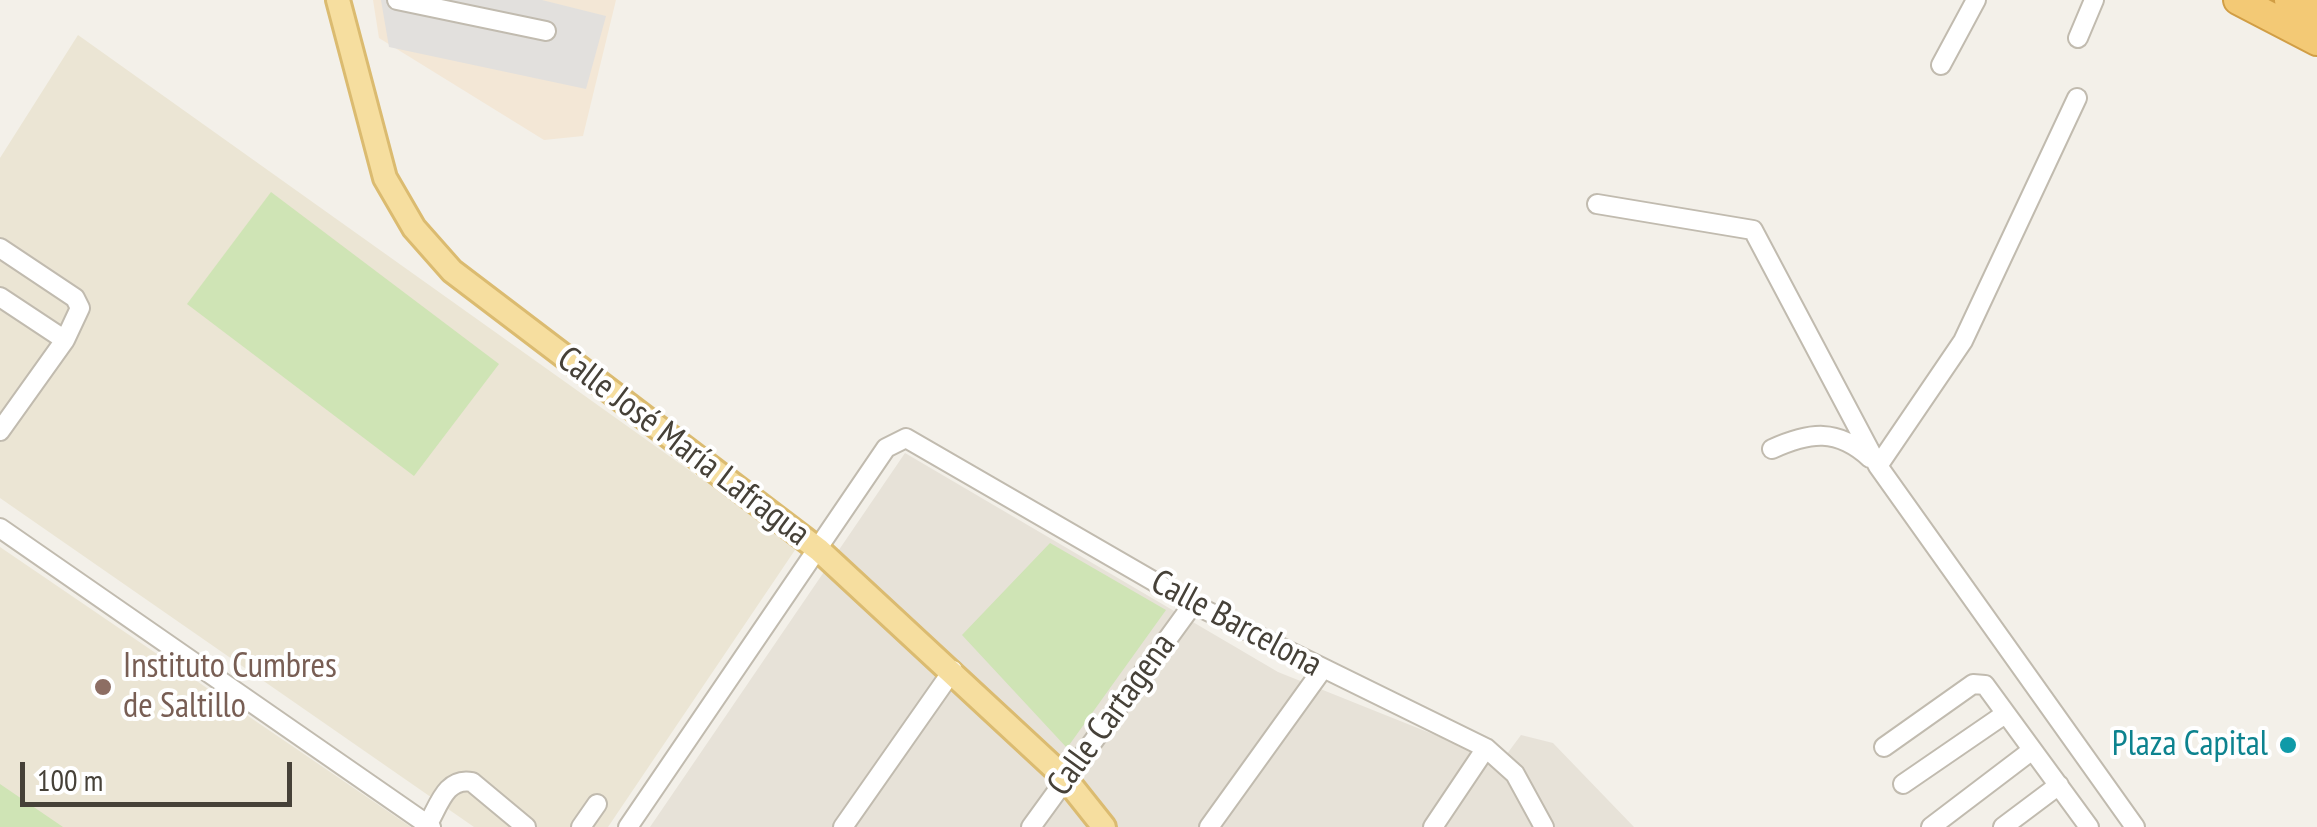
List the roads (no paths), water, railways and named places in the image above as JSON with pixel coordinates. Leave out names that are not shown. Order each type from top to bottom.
[{"type":"highway","points":[[2238,0],[2317,41]]},
{"type":"highway","points":[[2289,0],[2317,15]]},
{"type":"main road","name":"Calle José María Lafragua","points":[[345,6],[385,178],[414,228],[452,271],[820,550],[953,670],[1064,778],[1104,827]]},
{"type":"street","points":[[397,0],[546,31]]},
{"type":"street","points":[[1941,65],[1976,0]]},
{"type":"street","points":[[2078,38],[2094,0]]},
{"type":"street","points":[[1878,466],[1963,341],[2077,98]]},
{"type":"street","points":[[1597,204],[1753,230],[1878,466],[2135,827]]},
{"type":"street","points":[[0,248],[78,303],[80,314],[0,430]]},
{"type":"street","points":[[0,297],[64,340]]},
{"type":"street","points":[[1772,450],[1806,434],[1826,433],[1854,443],[1878,466]]},
{"type":"street","name":"Calle Barcelona","points":[[820,550],[886,448],[906,438],[1193,604],[1322,670],[1444,724],[1486,748],[1515,774],[1544,827]]},
{"type":"street","points":[[0,528],[429,826],[450,785],[461,780],[472,782],[526,827]]},
{"type":"street","points":[[628,827],[820,550]]},
{"type":"street","name":"Calle Cartagena","points":[[1031,827],[1193,604]]},
{"type":"street","points":[[842,827],[953,670]]},
{"type":"street","points":[[1209,827],[1322,670]]},
{"type":"street","points":[[1884,747],[1973,684],[1989,689],[2059,785],[2083,825]]},
{"type":"street","points":[[1904,784],[2005,714]]},
{"type":"street","points":[[1432,827],[1486,748]]},
{"type":"street","points":[[1932,827],[2031,751]]},
{"type":"street","points":[[2003,827],[2059,785]]},
{"type":"street","points":[[580,827],[596,804]]},
{"type":"place","name":"Instituto Cumbres de Saltillo","points":[[103,687]]},
{"type":"place","name":"Plaza Capital","points":[[2288,745]]}]
